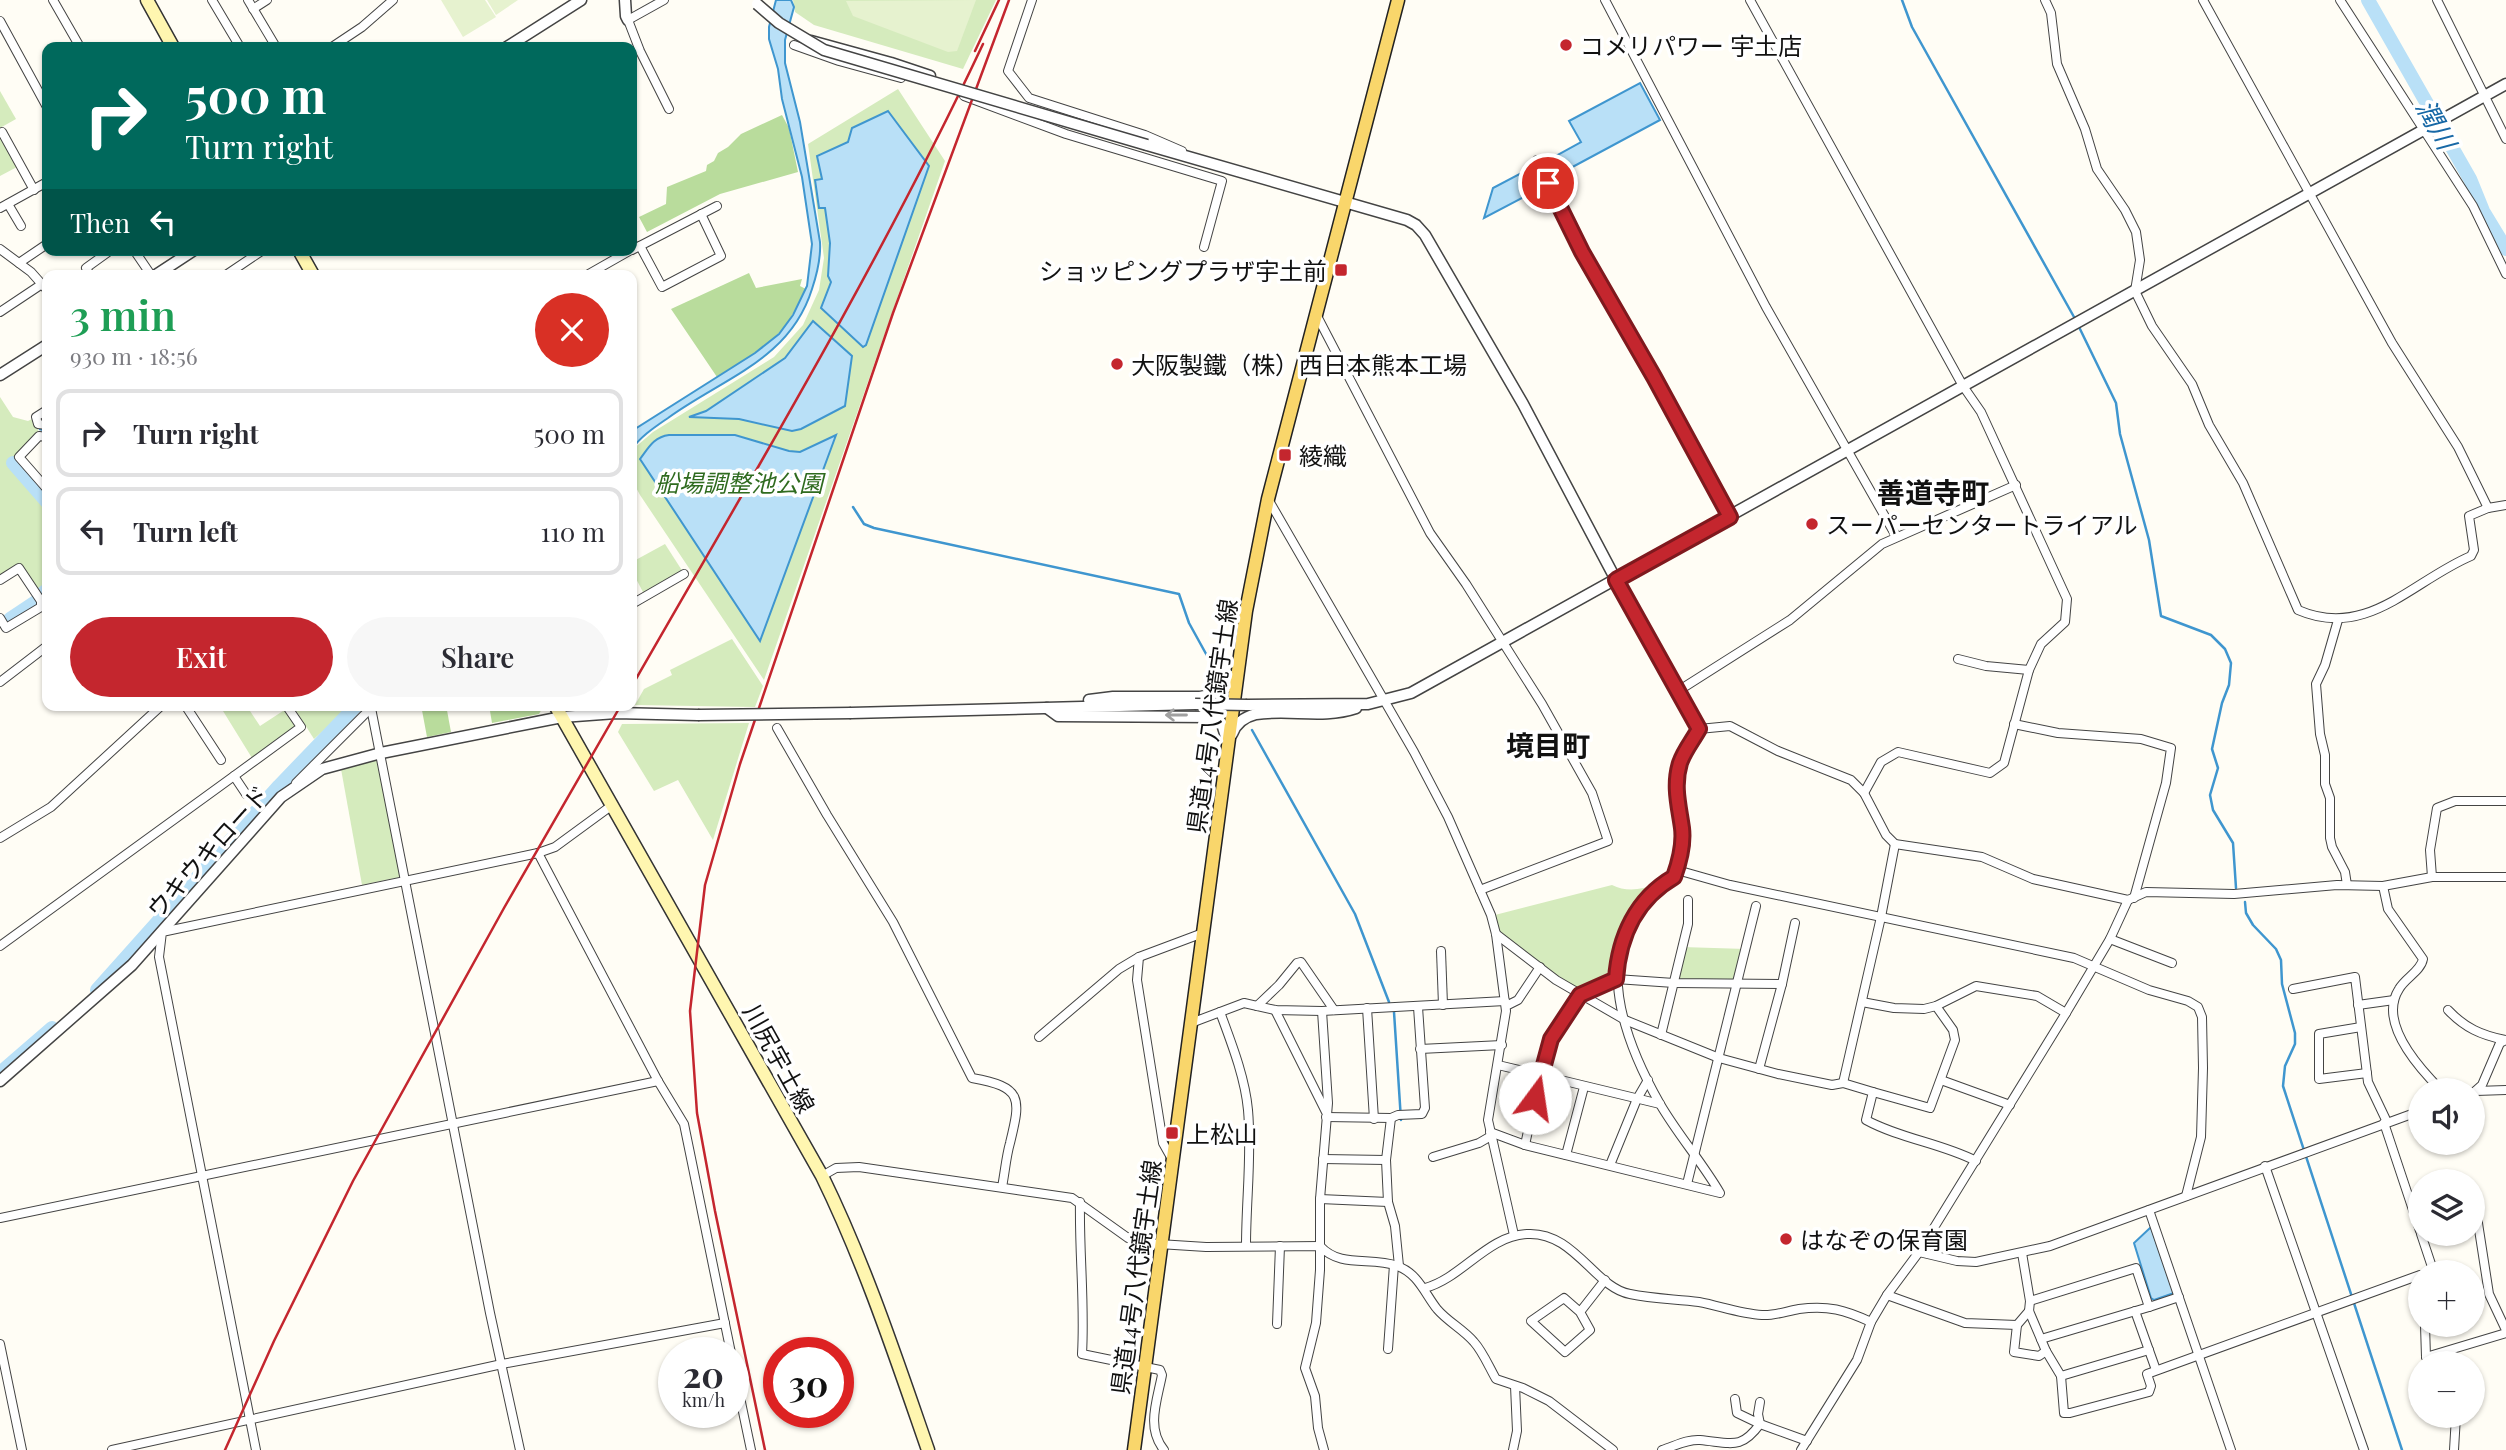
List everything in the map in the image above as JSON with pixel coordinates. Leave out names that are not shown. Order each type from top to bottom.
[{"type":"main road","points":[[147,0],[170,42]]},
{"type":"main road","name":"県道14号八代鏡宇土線","points":[[1134,1450],[1237,671],[1268,499],[1398,0]]},
{"type":"main road","name":"川尻宇土線","points":[[558,711],[822,1176],[874,1296],[928,1450]]},
{"type":"street","points":[[53,0],[77,42]]},
{"type":"street","points":[[212,0],[237,42]]},
{"type":"street","points":[[248,0],[273,42]]},
{"type":"street","points":[[253,9],[267,0]]},
{"type":"street","points":[[340,42],[393,0]]},
{"type":"street","points":[[515,42],[581,0]]},
{"type":"street","points":[[625,0],[626,16],[637,42]]},
{"type":"street","points":[[628,20],[664,0]]},
{"type":"street","points":[[1032,0],[1008,71],[1028,98],[1145,135],[1214,164]]},
{"type":"street","points":[[1605,0],[1766,307],[1896,537]]},
{"type":"street","points":[[1750,0],[1963,386],[1980,412],[2067,599],[2065,622],[2041,644],[2029,670],[2004,763],[1996,771],[1990,773],[1898,752],[1881,762],[1864,793]]},
{"type":"street","points":[[2046,0],[2051,13],[2057,64],[2085,129],[2097,169],[2125,210],[2136,232],[2140,260],[2135,290],[2152,326],[2192,384],[2209,425],[2243,483],[2298,610],[2338,620],[2370,613],[2389,605],[2449,565],[2471,556],[2474,550],[2469,516],[2488,508],[2506,505]]},
{"type":"street","points":[[2203,0],[2392,343],[2458,447],[2488,508]]},
{"type":"street","points":[[2340,0],[2473,206],[2506,274]]},
{"type":"street","points":[[2437,0],[2506,139]]},
{"type":"street","points":[[756,2],[798,42],[839,61],[950,91],[1066,134],[1222,181],[1204,247]]},
{"type":"street","points":[[0,21],[42,98]]},
{"type":"street","points":[[798,42],[1347,202],[1416,225],[1425,235],[1523,404],[1699,729]]},
{"type":"street","points":[[798,42],[891,63],[949,82]]},
{"type":"street","points":[[637,43],[669,109]]},
{"type":"street","points":[[1069,707],[1368,704],[1411,693],[2506,83]]},
{"type":"street","points":[[2,132],[34,190]]},
{"type":"street","points":[[1537,160],[1582,252],[1730,517]]},
{"type":"street","points":[[21,226],[4,206],[42,185]]},
{"type":"street","points":[[637,247],[717,206]]},
{"type":"street","points":[[637,253],[662,287],[721,256],[701,214]]},
{"type":"street","points":[[19,264],[42,248]]},
{"type":"street","points":[[0,251],[42,284]]},
{"type":"street","points":[[87,270],[86,268],[103,256]]},
{"type":"street","points":[[164,270],[185,256]]},
{"type":"street","points":[[233,270],[254,256]]},
{"type":"street","points":[[596,270],[621,256]]},
{"type":"street","points":[[239,266],[242,270]]},
{"type":"street","points":[[0,312],[42,289]]},
{"type":"street","points":[[1316,314],[1430,533],[1466,584],[1542,704],[1592,793],[1608,841],[1480,890]]},
{"type":"street","points":[[0,375],[42,348]]},
{"type":"street","points":[[42,413],[36,417],[38,424],[42,424]]},
{"type":"street","points":[[42,437],[39,436],[19,457],[42,483]]},
{"type":"street","points":[[1678,691],[1790,620],[1882,544],[2016,485]]},
{"type":"street","points":[[1268,499],[1414,751],[1448,817],[1491,915],[1505,1003],[1502,1045],[1488,1120],[1514,1235]]},
{"type":"street","points":[[0,580],[19,568],[42,596]]},
{"type":"street","points":[[637,601],[684,574]]},
{"type":"street","points":[[0,618],[6,628],[42,604]]},
{"type":"street","points":[[2338,620],[2325,665],[2316,684],[2320,734],[2325,755],[2325,784],[2330,798],[2330,838],[2345,872],[2347,885]]},
{"type":"street","points":[[0,682],[42,650]]},
{"type":"street","points":[[1958,659],[1986,666],[2029,670]]},
{"type":"street","points":[[1069,707],[1084,701],[1113,697],[1200,697],[1215,694],[1227,687],[1237,671]]},
{"type":"street","points":[[1228,743],[1235,726],[1247,717],[1257,714],[1332,713],[1368,704]]},
{"type":"street","points":[[1046,707],[1058,716],[1214,717],[1222,724],[1228,743]]},
{"type":"street","name":"ウキウキロード","points":[[0,1081],[132,965],[281,797],[322,769],[381,753],[562,717],[616,713],[851,713],[1069,707]]},
{"type":"street","points":[[0,838],[51,807],[155,711]]},
{"type":"street","points":[[189,711],[221,760]]},
{"type":"street","points":[[0,946],[301,727],[290,711]]},
{"type":"street","points":[[281,797],[369,711]]},
{"type":"street","points":[[374,711],[404,880],[520,1450]]},
{"type":"street","points":[[1801,1450],[1857,1360],[1871,1322],[1887,1295],[1919,1252],[2110,939],[2131,899],[2166,783],[2171,748],[2141,739],[2058,733],[2014,724]]},
{"type":"street","points":[[1699,729],[1730,726],[1778,751],[1851,780],[1864,793],[1886,835],[1895,844],[1982,857],[2033,878],[2131,899],[2146,892],[2234,894],[2347,885],[2383,886],[2432,877],[2506,877]]},
{"type":"street","points":[[777,728],[808,784],[893,922],[972,1078],[1005,1086],[1013,1094],[1017,1105],[1015,1127],[1002,1187]]},
{"type":"street","points":[[1491,1134],[1525,1145],[1720,1192],[1660,1104],[1648,1080],[1632,1043],[1616,979],[1617,961],[1627,930],[1639,907],[1654,891],[1674,877],[1677,870],[1683,831],[1676,798],[1680,762],[1699,729]]},
{"type":"street","points":[[234,776],[246,794]]},
{"type":"street","points":[[2432,877],[2430,850],[2437,808],[2455,801],[2506,801]]},
{"type":"street","points":[[256,1450],[159,957],[162,932],[538,853],[555,847],[611,806]]},
{"type":"street","points":[[1843,1083],[1895,844]]},
{"type":"street","points":[[538,853],[658,1082],[684,1124],[728,1337]]},
{"type":"street","points":[[1677,870],[1730,886],[2074,958],[2149,990],[2188,1001],[2199,1007],[2203,1043],[2201,1137],[2186,1196]]},
{"type":"street","points":[[2383,886],[2388,909],[2423,959],[2420,967],[2405,980],[2394,1000],[2393,1013],[2398,1032],[2431,1078]]},
{"type":"street","points":[[1661,1035],[1688,924],[1688,900]]},
{"type":"street","points":[[1687,1184],[1756,906]]},
{"type":"street","points":[[1759,1069],[1795,923]]},
{"type":"street","points":[[1038,1037],[1119,969],[1139,957],[1203,933]]},
{"type":"street","points":[[1496,934],[1580,995],[1625,1020],[1661,1035],[1719,1058],[1759,1069],[1832,1085],[1843,1083],[1930,1108],[1955,1040],[1953,1030],[1936,1006]]},
{"type":"street","points":[[2110,939],[2172,963]]},
{"type":"street","points":[[1441,951],[1443,1005]]},
{"type":"street","points":[[1139,957],[1137,981],[1163,1143],[1172,1159]]},
{"type":"street","points":[[1256,1006],[1301,962],[1334,1010]]},
{"type":"street","points":[[1191,1023],[1244,1003],[1275,1010],[1322,1011],[1505,1003],[1518,1000],[1540,967]]},
{"type":"street","points":[[2294,989],[2355,977],[2368,1082],[2386,1122],[2408,1192]]},
{"type":"street","points":[[1525,1145],[1540,1074],[1551,1039],[1580,995],[1616,979],[1674,983],[1782,984]]},
{"type":"street","points":[[1862,1002],[1905,1009],[1924,1009],[1936,1006],[1976,986],[2037,996],[2066,1013]]},
{"type":"street","points":[[2358,1005],[2394,1000]]},
{"type":"street","points":[[1326,1114],[1374,1119],[1422,1114],[1425,1108],[1418,1007]]},
{"type":"street","points":[[1367,1009],[1374,1119]]},
{"type":"street","points":[[1275,1010],[1326,1114]]},
{"type":"street","points":[[2448,1010],[2462,1025],[2486,1036],[2505,1040]]},
{"type":"street","points":[[1322,1011],[1328,1102],[1320,1199],[1316,1323],[1304,1368],[1315,1396],[1324,1450]]},
{"type":"street","points":[[1220,1012],[1248,1108],[1246,1246]]},
{"type":"street","points":[[2361,1027],[2319,1034],[2319,1079],[2367,1073]]},
{"type":"street","points":[[2485,1078],[2500,1043],[2505,1040]]},
{"type":"street","points":[[1420,1049],[1502,1045]]},
{"type":"street","points":[[1498,1065],[1660,1104]]},
{"type":"street","points":[[1610,1165],[1637,1099],[1648,1080]]},
{"type":"street","points":[[1941,1080],[2010,1105]]},
{"type":"street","points":[[0,1218],[658,1082]]},
{"type":"street","points":[[1566,1155],[1584,1087]]},
{"type":"street","points":[[2485,1091],[2506,1090]]},
{"type":"street","points":[[1873,1092],[1866,1121],[1882,1129],[1952,1149],[1976,1161]]},
{"type":"street","points":[[1919,1252],[1957,1261],[1976,1262],[2050,1246],[2408,1115]]},
{"type":"street","points":[[1388,1349],[1396,1265],[1395,1226],[1388,1202],[1386,1160],[1391,1118]]},
{"type":"street","points":[[1433,1157],[1479,1143],[1491,1134]]},
{"type":"street","points":[[1323,1159],[1386,1160]]},
{"type":"street","points":[[2266,1166],[2364,1450]]},
{"type":"street","points":[[822,1176],[836,1168],[859,1167],[1002,1187],[1072,1198],[1128,1238],[1160,1245],[1320,1246],[1334,1257],[1349,1261],[1396,1265],[1425,1288],[1436,1308],[1475,1343],[1496,1379],[1549,1401],[1614,1450]]},
{"type":"street","points":[[1320,1199],[1388,1202]]},
{"type":"street","points":[[1080,1202],[1079,1245],[1084,1316],[1082,1354],[1160,1370],[1162,1375],[1153,1426],[1157,1441],[1164,1450]]},
{"type":"street","points":[[2149,1210],[2231,1450]]},
{"type":"street","points":[[1425,1288],[1449,1278],[1485,1251],[1514,1235],[1530,1233],[1544,1235],[1575,1253],[1605,1280],[1628,1294],[1701,1303],[1765,1315],[1801,1309],[1844,1309],[1871,1322]]},
{"type":"street","points":[[1277,1324],[1280,1246]]},
{"type":"street","points":[[2454,1351],[2506,1332],[2489,1294],[2482,1246]]},
{"type":"street","points":[[2022,1253],[2030,1301],[2029,1311],[2046,1351],[2061,1376],[2064,1413],[2150,1392],[2147,1374],[2156,1370],[2408,1279]]},
{"type":"street","points":[[2030,1301],[2136,1268],[2149,1307]]},
{"type":"street","points":[[1580,1312],[1605,1280]]},
{"type":"street","points":[[1887,1295],[1965,1323],[2017,1325]]},
{"type":"street","points":[[2041,1339],[2179,1297]]},
{"type":"street","points":[[1564,1298],[1580,1312],[1590,1330],[1564,1352],[1531,1321],[1564,1298]]},
{"type":"street","points":[[2029,1311],[2017,1325],[2014,1352],[2039,1356],[2046,1351]]},
{"type":"street","points":[[2135,1311],[2156,1370]]},
{"type":"street","points":[[112,1450],[502,1364],[725,1323]]},
{"type":"street","points":[[0,1344],[22,1450]]},
{"type":"street","points":[[2061,1376],[2149,1350]]},
{"type":"street","points":[[1513,1450],[1517,1432],[1515,1386]]},
{"type":"street","points":[[1735,1399],[1737,1413],[1807,1441]]},
{"type":"street","points":[[1662,1450],[1698,1440],[1738,1447],[1751,1442],[1760,1424],[1760,1402]]},
{"type":"street","points":[[746,1428],[751,1450]]},
{"type":"street","points":[[2454,1450],[2455,1428]]},
{"type":"green space","points":[[441,0],[485,0],[496,17],[463,37]]},
{"type":"green space","points":[[487,0],[518,0],[496,15]]},
{"type":"green space","points":[[793,0],[996,0],[963,69],[814,25],[795,12]]},
{"type":"green space","points":[[976,0],[957,51],[948,52],[853,16],[846,1]]},
{"type":"green space","name":"船場調整池公園","points":[[898,89],[945,161],[764,680],[640,495],[637,489],[637,446],[653,432],[774,357],[803,325],[819,290],[824,258],[808,144]]},
{"type":"green space","points":[[0,91],[16,119],[0,128]]},
{"type":"green space","points":[[782,115],[789,128],[798,172],[720,194],[647,232],[639,217],[666,204],[667,187],[706,171],[707,165],[714,161],[718,153],[741,134]]},
{"type":"green space","points":[[0,134],[17,167],[0,176]]},
{"type":"green space","points":[[749,273],[756,288],[802,279],[800,286],[806,289],[786,326],[758,353],[717,377],[671,309]]},
{"type":"green space","points":[[0,397],[13,417],[28,421],[36,417],[39,436],[10,463],[42,502],[42,590],[37,594],[19,569],[0,580]]},
{"type":"green space","points":[[665,544],[683,572],[644,594],[637,581],[637,559]]},
{"type":"green space","points":[[732,639],[763,686],[755,707],[637,705],[644,689],[672,675],[670,670]]},
{"type":"green space","points":[[223,711],[250,711],[260,726],[287,711],[297,727],[252,758]]},
{"type":"green space","points":[[296,711],[345,711],[314,739]]},
{"type":"green space","points":[[422,711],[447,711],[451,732],[427,737]]},
{"type":"green space","points":[[490,711],[541,711],[539,714],[492,723]]},
{"type":"green space","points":[[749,723],[713,840],[678,780],[654,791],[618,732],[622,724]]},
{"type":"green space","points":[[379,758],[400,877],[362,885],[341,769]]},
{"type":"green space","points":[[1656,884],[1659,888],[1627,930],[1616,979],[1580,995],[1496,934],[1491,916],[1612,885],[1634,889]]},
{"type":"green space","points":[[1682,947],[1746,949],[1737,984],[1674,983]]},
{"type":"water","points":[[776,0],[791,0],[794,7],[785,40],[785,63],[800,122],[820,242],[814,283],[802,313],[788,333],[771,350],[658,425],[637,444],[637,428],[755,353],[779,334],[793,315],[807,286],[812,244],[802,177],[782,99],[778,69],[769,39],[769,27]]},
{"type":"water","points":[[1640,83],[1660,120],[1552,178],[1545,162],[1581,142],[1569,121]]},
{"type":"water","points":[[888,111],[929,166],[866,345],[863,347],[821,308],[831,282],[828,276],[830,243],[825,208],[819,208],[815,180],[822,179],[817,156],[848,142],[852,128]]},
{"type":"water","points":[[1535,166],[1545,186],[1484,218],[1493,188]]},
{"type":"water","points":[[813,321],[852,356],[845,406],[792,431],[739,419],[689,417],[706,411],[785,358]]},
{"type":"water","points":[[669,435],[735,435],[800,452],[836,435],[760,641],[640,459],[656,440]]},
{"type":"water","points":[[2151,1227],[2174,1293],[2154,1300],[2151,1298],[2134,1243]]},
{"type":"waterway","points":[[1902,0],[1912,27],[2074,317]]},
{"type":"waterway","name":"潤川","points":[[2368,0],[2470,179],[2483,211],[2506,249]]},
{"type":"waterway","points":[[2079,327],[2116,403],[2120,434],[2149,540],[2161,616],[2211,635],[2225,649],[2231,663],[2229,685],[2222,703],[2212,749],[2218,768],[2210,795],[2213,810],[2233,843],[2236,888]]},
{"type":"waterway","points":[[13,463],[42,496]]},
{"type":"waterway","points":[[853,507],[864,524],[874,528],[1179,594],[1189,623],[1221,681]]},
{"type":"waterway","points":[[10,619],[37,601]]},
{"type":"waterway","points":[[97,990],[279,786],[351,711]]},
{"type":"waterway","points":[[1252,730],[1355,914],[1389,1002]]},
{"type":"waterway","points":[[2245,902],[2246,913],[2253,925],[2276,949],[2281,960],[2282,984],[2295,1033],[2295,1044],[2285,1066],[2283,1086],[2402,1450]]},
{"type":"waterway","points":[[1394,1012],[1401,1120]]},
{"type":"waterway","points":[[0,1073],[52,1028]]},
{"type":"railway","points":[[975,51],[999,0]]},
{"type":"railway","points":[[765,1450],[697,1113],[690,1011],[705,885],[740,764],[893,313],[1009,0]]},
{"type":"railway","points":[[637,677],[858,289],[983,44]]},
{"type":"railway","points":[[225,1450],[274,1341],[353,1181],[504,908],[618,711]]},
{"type":"place","name":"コメリパワー 宇土店","points":[[1566,45]]},
{"type":"place","name":"ショッピングプラザ宇土前","points":[[1341,270]]},
{"type":"place","name":"大阪製鐵（株）西日本熊本工場","points":[[1117,364]]},
{"type":"place","name":"綾織","points":[[1285,455]]},
{"type":"place","name":"スーパーセンタートライアル","points":[[1812,524]]},
{"type":"place","name":"上松山","points":[[1172,1133]]},
{"type":"place","name":"はなぞの保育園","points":[[1786,1239]]},
{"type":"district","name":"善道寺町","points":[[1933,491]]},
{"type":"district","name":"境目町","points":[[1548,744]]},
{"type":"route","points":[[1535,1098],[1551,1039],[1580,995],[1616,979],[1617,961],[1627,930],[1639,907],[1654,891],[1674,877],[1679,858],[1683,831],[1676,798],[1680,762],[1699,729],[1616,580],[1730,517],[1582,252],[1548,183]]}]
